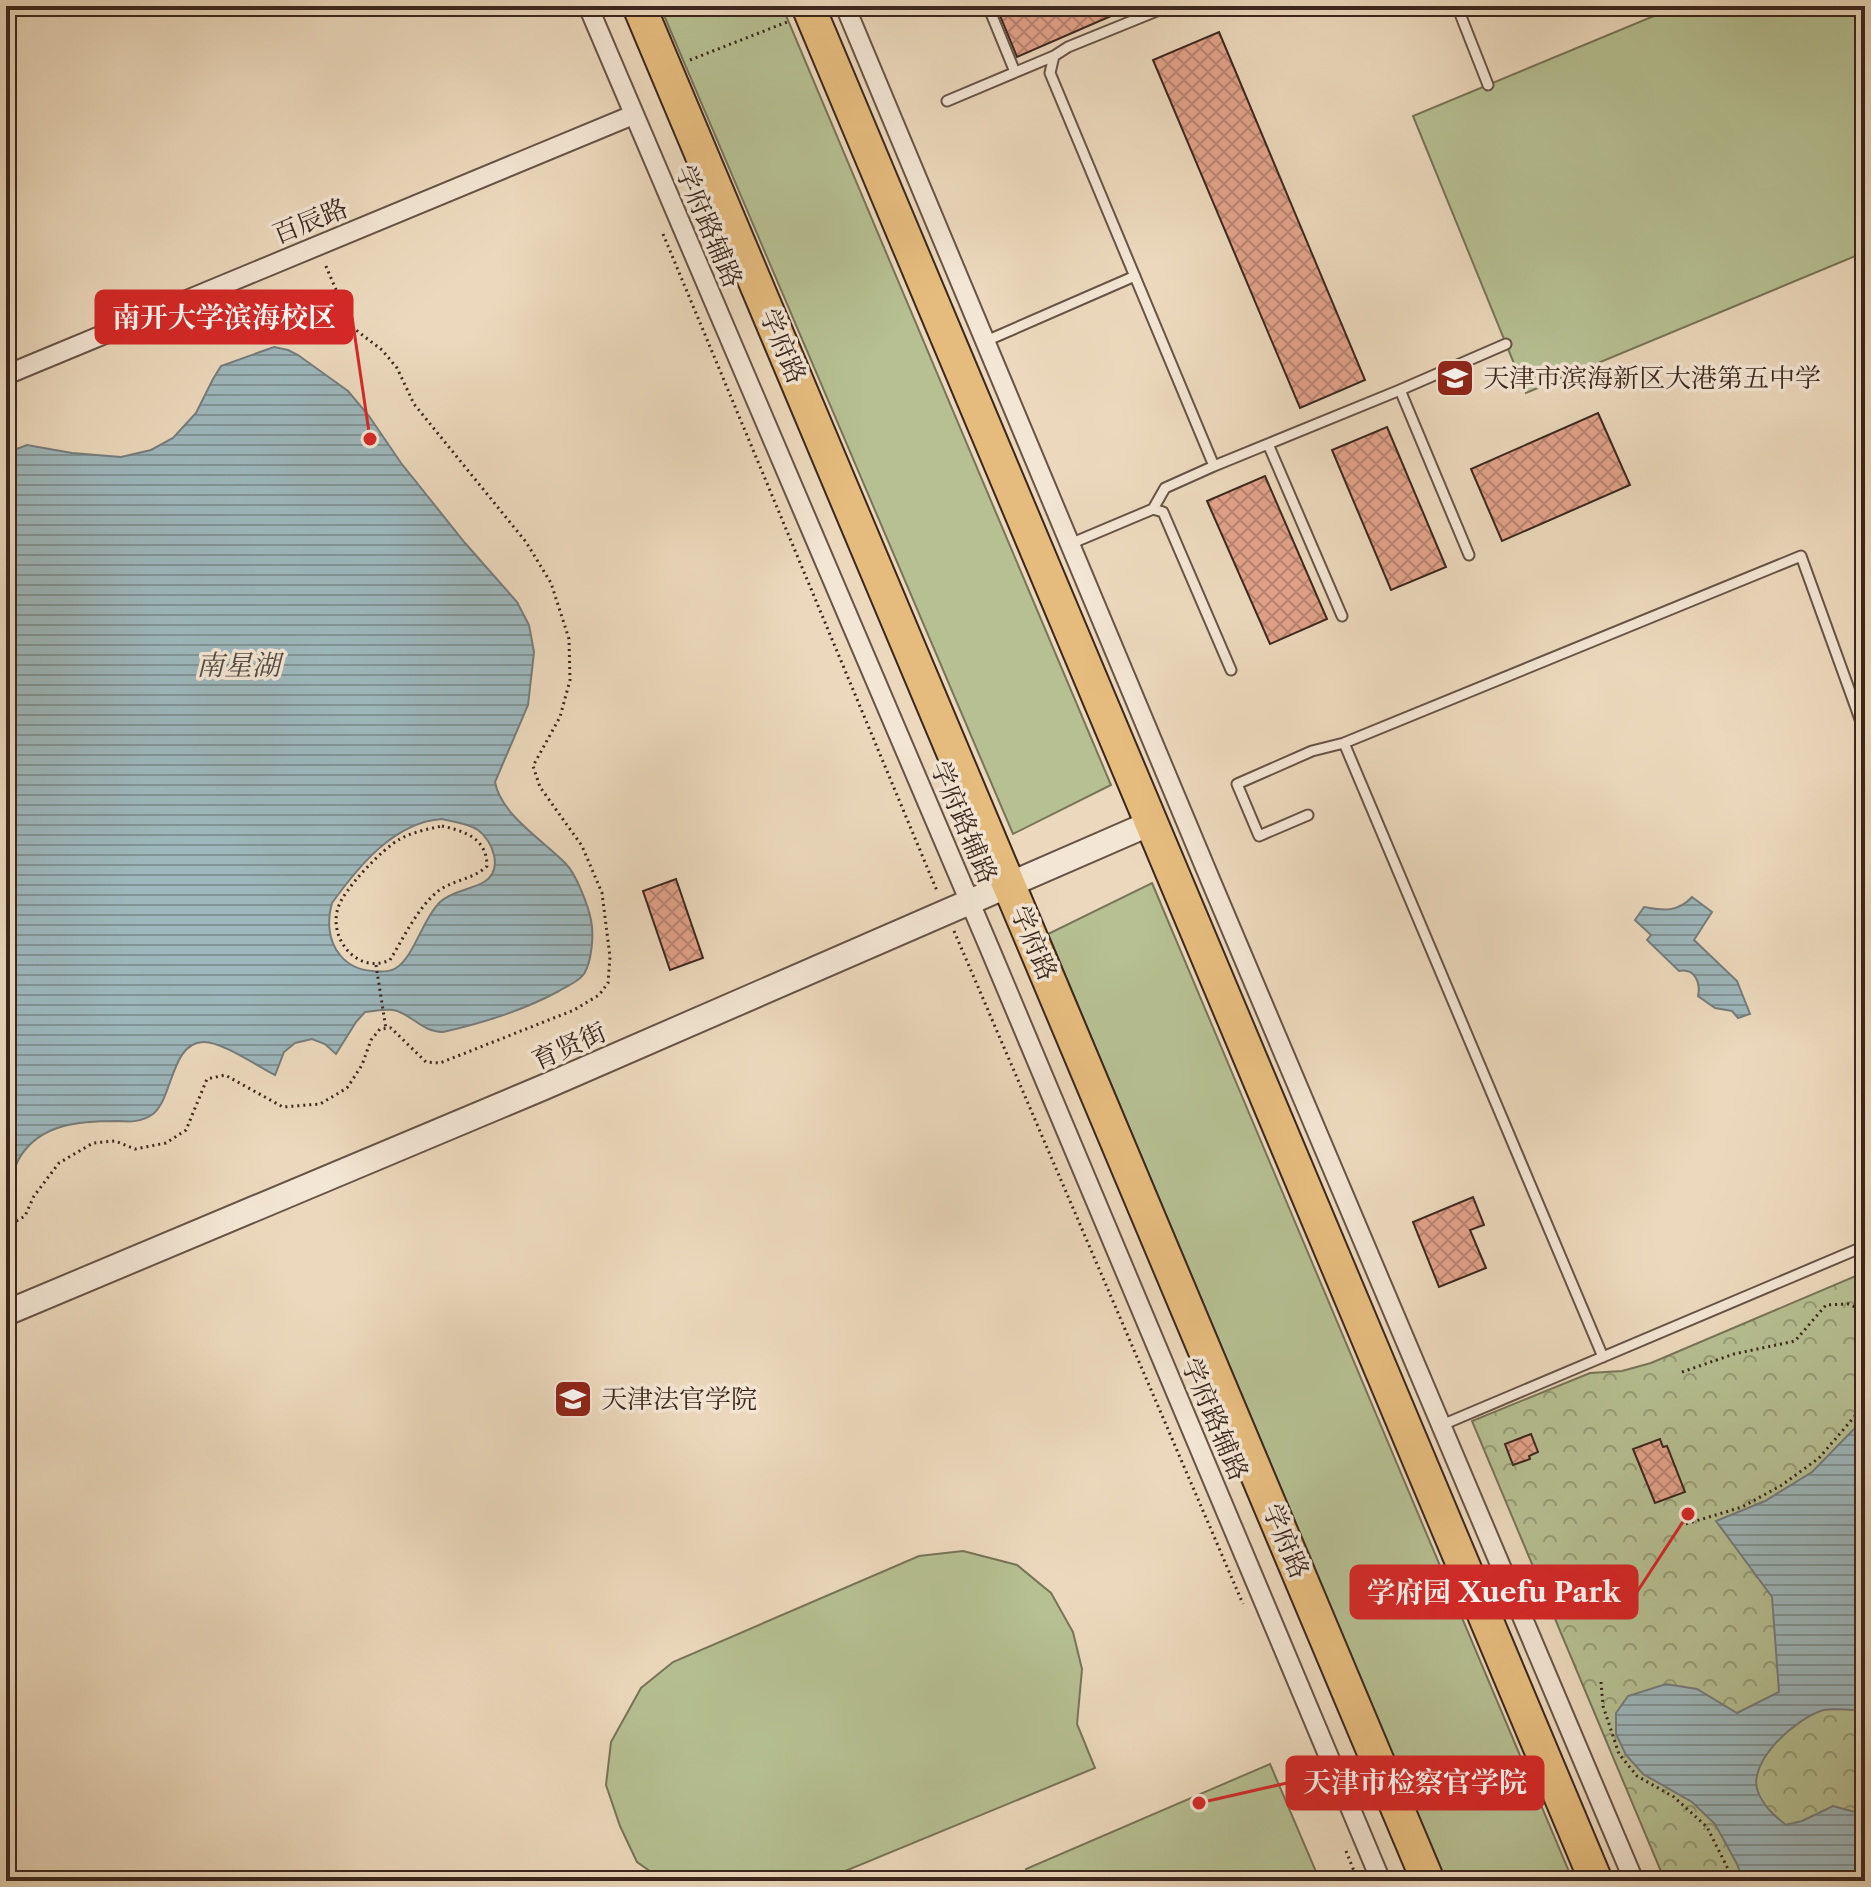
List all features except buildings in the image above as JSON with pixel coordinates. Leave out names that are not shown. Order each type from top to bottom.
[{"type":"highway","name":"学府路","points":[[639,6],[1428,1881]]},
{"type":"highway","points":[[809,9],[1596,1881]]},
{"type":"street","name":"学府路辅路","points":[[588,6],[1381,1881]]},
{"type":"street","points":[[845,6],[1634,1881]]},
{"type":"street","name":"百辰路","points":[[6,375],[633,115]]},
{"type":"street","name":"育贤街","points":[[6,1313],[542,1088],[1151,823]]},
{"type":"lane","points":[[988,6],[1015,72]]},
{"type":"lane","points":[[947,101],[1169,6]]},
{"type":"lane","points":[[1457,6],[1488,85]]},
{"type":"lane","points":[[1054,56],[1050,73],[1214,466]]},
{"type":"lane","points":[[986,341],[1135,276]]},
{"type":"lane","points":[[1070,544],[1153,509],[1165,488],[1506,344]]},
{"type":"lane","points":[[1400,390],[1469,555]]},
{"type":"lane","points":[[1268,444],[1342,616]]},
{"type":"lane","points":[[1153,509],[1163,512],[1231,670]]},
{"type":"lane","points":[[1308,815],[1259,836],[1237,784],[1312,751],[1344,743],[1801,556],[1865,733]]},
{"type":"lane","points":[[1344,743],[1603,1357]]},
{"type":"lane","points":[[1442,1425],[1865,1246]]},
{"type":"path","points":[[667,70],[809,9]]},
{"type":"path","points":[[659,224],[946,911],[1243,1606]]},
{"type":"path","points":[[6,1227],[25,1216],[34,1196],[59,1163],[93,1143],[115,1141],[135,1149],[166,1143],[186,1130],[207,1079],[225,1075],[283,1107],[320,1104],[347,1088],[362,1065],[371,1040],[385,1026],[391,1028],[426,1062],[440,1063],[574,1010],[599,995],[608,983],[610,957],[602,893],[582,846],[540,787],[533,766],[560,717],[570,680],[569,639],[551,583],[526,542],[414,404],[397,368],[382,350],[352,327],[318,246]]},
{"type":"path","points":[[442,826],[468,833],[483,849],[487,866],[475,875],[439,890],[424,905],[390,960],[376,966],[360,961],[344,947],[336,925],[336,910],[341,898],[398,840],[442,826]]},
{"type":"path","points":[[376,966],[385,1026]]},
{"type":"path","points":[[1682,1372],[1734,1354],[1795,1341],[1826,1305],[1849,1304],[1865,1312]]},
{"type":"path","points":[[1686,1524],[1742,1507],[1782,1485],[1819,1458],[1855,1416],[1865,1390]]},
{"type":"path","points":[[1601,1682],[1603,1706],[1619,1754],[1637,1776],[1674,1797],[1707,1827],[1734,1881]]},
{"type":"path","points":[[1347,1852],[1358,1881]]},
{"type":"green space","points":[[660,6],[782,6],[1111,785],[1013,834]]},
{"type":"green space","points":[[1678,6],[1865,6],[1865,252],[1526,393],[1413,116]]},
{"type":"green space","points":[[1152,883],[1573,1881],[1446,1881],[1048,934]]},
{"type":"green space","points":[[1865,1272],[1865,1881],[1665,1881],[1472,1421],[1590,1373],[1622,1371],[1651,1363]]},
{"type":"green space","points":[[963,1551],[1017,1565],[1051,1593],[1073,1632],[1082,1669],[1077,1724],[1095,1768],[821,1881],[664,1881],[637,1862],[606,1785],[611,1742],[641,1688],[673,1662],[919,1556]]},
{"type":"green space","points":[[1270,1764],[1320,1881],[1031,1881],[1026,1869]]},
{"type":"water","name":"南星湖","points":[[274,347],[298,355],[348,391],[465,543],[517,602],[529,625],[534,652],[528,705],[495,782],[505,805],[514,816],[566,864],[578,882],[592,926],[589,962],[579,979],[531,1005],[443,1032],[428,1029],[393,1010],[365,1012],[336,1054],[325,1044],[312,1039],[295,1043],[284,1052],[275,1075],[219,1045],[203,1042],[192,1045],[178,1061],[165,1096],[153,1114],[136,1121],[76,1123],[50,1131],[39,1137],[20,1157],[6,1191],[6,453],[27,445],[121,457],[151,450],[173,438],[196,413],[221,366]],"holes":[[[442,819],[470,826],[488,841],[495,863],[490,877],[440,902],[408,955],[396,968],[375,971],[350,964],[343,959],[331,937],[329,916],[332,903],[353,875],[393,837],[408,828]]]},
{"type":"water","points":[[1692,897],[1712,912],[1694,940],[1737,981],[1750,1014],[1738,1018],[1732,1011],[1715,1008],[1698,996],[1699,986],[1693,974],[1679,971],[1647,940],[1651,935],[1635,920],[1644,907],[1670,909]]},
{"type":"water","points":[[1865,1408],[1865,1721],[1855,1710],[1828,1709],[1813,1714],[1776,1742],[1759,1768],[1756,1780],[1763,1802],[1786,1825],[1833,1806],[1855,1812],[1865,1820],[1865,1881],[1743,1881],[1715,1824],[1692,1802],[1643,1774],[1626,1755],[1616,1734],[1616,1713],[1628,1696],[1666,1684],[1697,1689],[1737,1713],[1779,1692],[1772,1597],[1716,1521],[1765,1501],[1812,1472],[1858,1425]]},
{"type":"place","name":"天津市滨海新区大港第五中学","points":[[1455,378]]},
{"type":"place","name":"南开大学滨海校区","points":[[370,439]]},
{"type":"place","name":"天津法官学院","points":[[573,1399]]},
{"type":"place","name":"学府园 Xuefu Park","points":[[1688,1514]]},
{"type":"place","name":"天津市检察官学院","points":[[1199,1803]]}]
